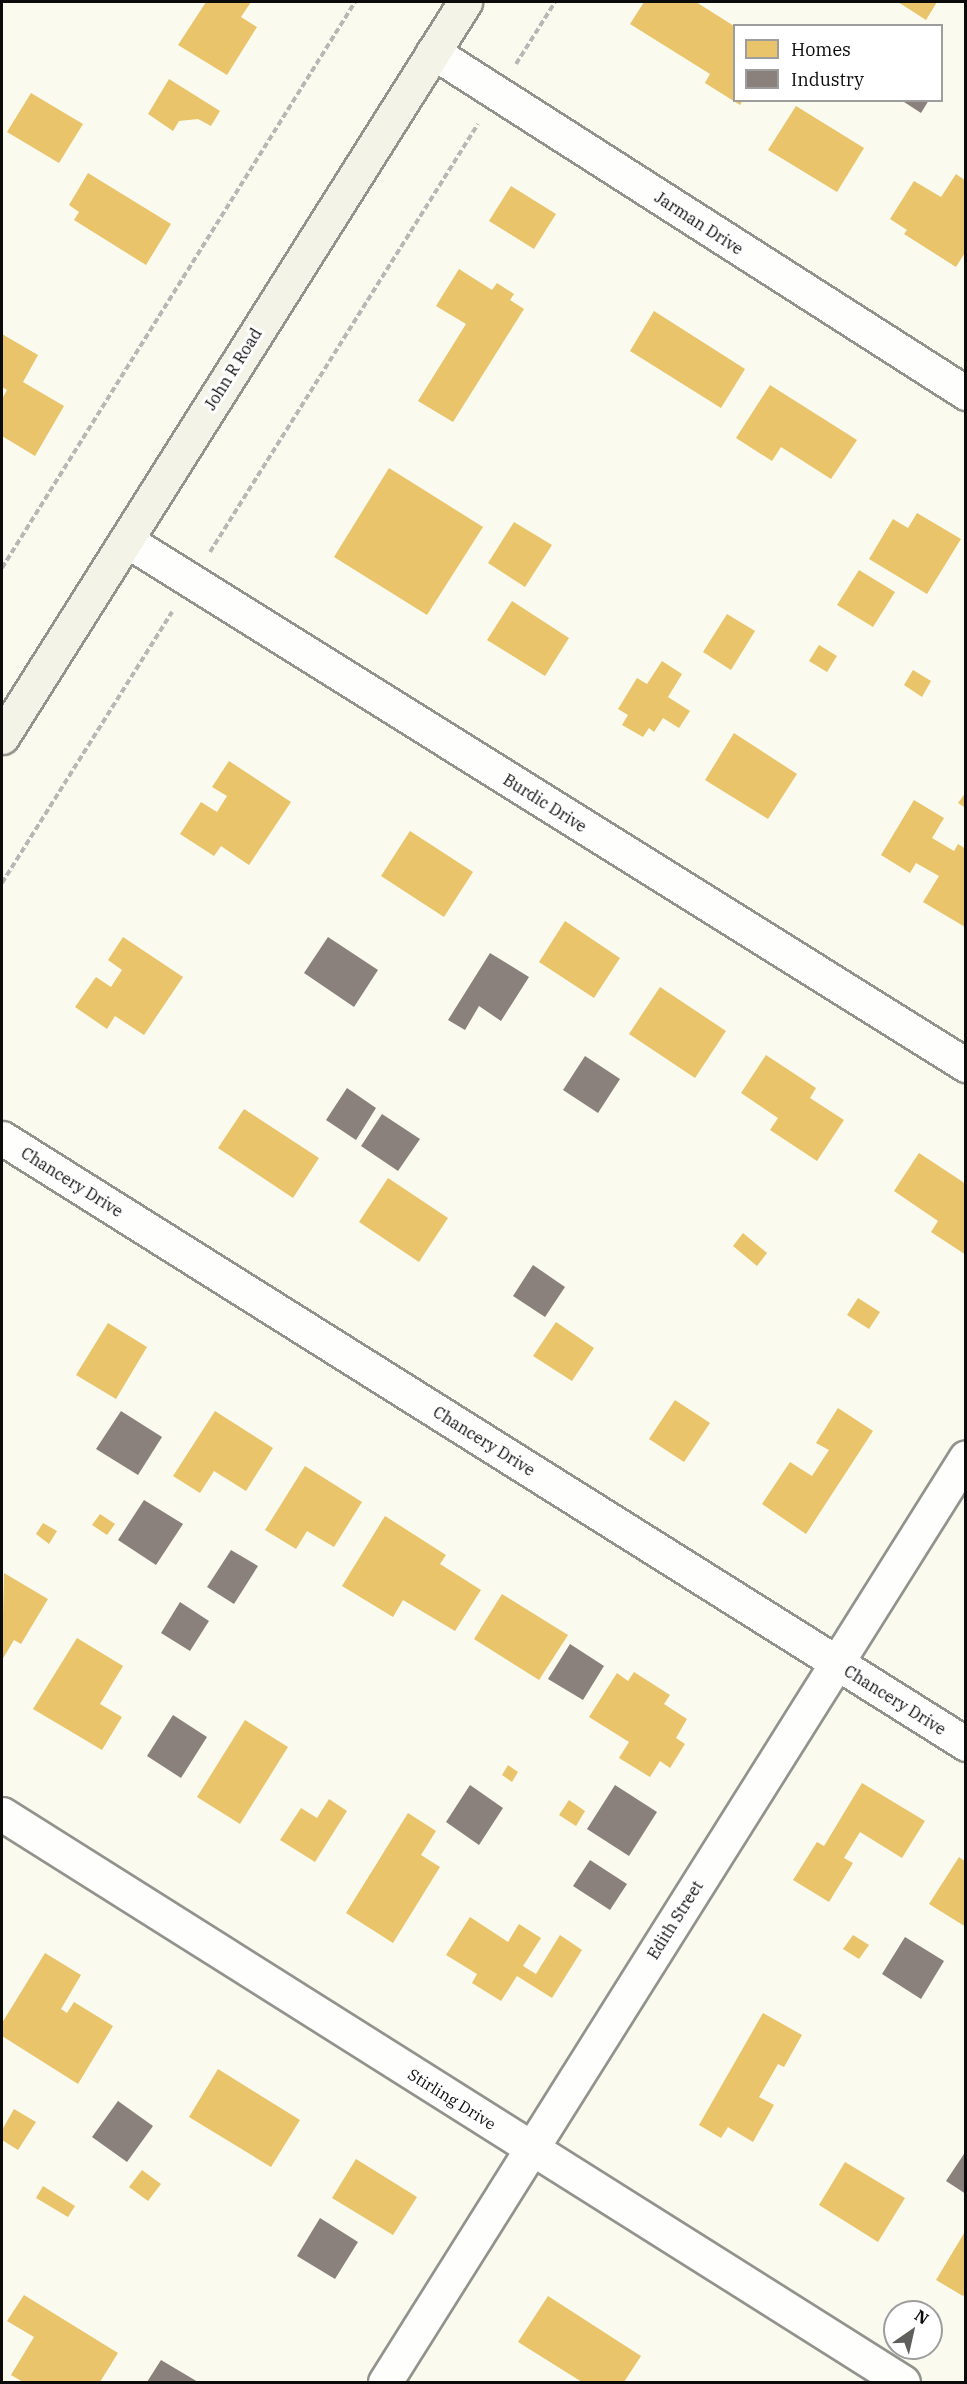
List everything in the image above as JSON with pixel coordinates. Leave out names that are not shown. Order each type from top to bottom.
[{"type":"main road","name":"John R Road","points":[[2,737],[465,2]]},
{"type":"street","name":"Jarman Drive","points":[[433,52],[966,393]]},
{"type":"street","name":"Burdic Drive","points":[[126,540],[966,1065]]},
{"type":"street","name":"Chancery Drive","points":[[2,1138],[966,1744]]},
{"type":"street","name":"Edith Street","points":[[385,2382],[966,1457]]},
{"type":"street","name":"Stirling Drive","points":[[2,1814],[903,2382]]},
{"type":"path","points":[[2,568],[355,2]]},
{"type":"path","points":[[517,62],[555,2]]},
{"type":"path","points":[[213,546],[478,124]]},
{"type":"path","points":[[2,883],[174,609]]},
{"type":"building: Homes","points":[[206,2],[251,2],[241,17],[257,27],[227,75],[178,45]]},
{"type":"building: Homes","points":[[644,2],[696,2],[733,25],[733,101],[705,83],[710,74],[630,24]]},
{"type":"building: Homes","points":[[898,2],[937,2],[926,20]]},
{"type":"building: Homes","points":[[169,79],[220,111],[211,126],[198,119],[179,121],[173,131],[148,114]]},
{"type":"building: Homes","points":[[31,93],[83,124],[59,163],[7,132]]},
{"type":"building: Homes","points":[[796,106],[864,148],[837,192],[768,150]]},
{"type":"building: Homes","points":[[88,173],[171,224],[146,265],[74,220],[79,212],[69,205]]},
{"type":"building: Homes","points":[[956,174],[966,181],[966,251],[956,267],[904,234],[907,230],[890,219],[914,181],[941,197]]},
{"type":"building: Homes","points":[[511,186],[556,214],[534,249],[489,221]]},
{"type":"building: Homes","points":[[459,269],[492,290],[497,283],[514,294],[510,300],[524,309],[453,422],[418,401],[466,324],[436,306]]},
{"type":"building: Homes","points":[[654,311],[745,369],[721,408],[630,351]]},
{"type":"building: Homes","points":[[2,334],[38,355],[23,382],[64,406],[35,456],[2,436],[2,399],[7,390],[2,387]]},
{"type":"building: Homes","points":[[770,385],[857,440],[831,479],[781,447],[772,461],[736,438]]},
{"type":"building: Homes","points":[[389,468],[483,527],[427,615],[334,557]]},
{"type":"building: Homes","points":[[917,513],[961,539],[927,594],[869,559],[893,519],[908,528]]},
{"type":"building: Homes","points":[[514,522],[552,545],[525,587],[488,563]]},
{"type":"building: Homes","points":[[859,570],[895,592],[873,627],[837,605]]},
{"type":"building: Homes","points":[[512,601],[569,638],[545,676],[487,640]]},
{"type":"building: Homes","points":[[727,614],[755,631],[731,670],[703,652]]},
{"type":"building: Homes","points":[[819,645],[837,656],[827,672],[809,661]]},
{"type":"building: Homes","points":[[662,661],[682,674],[668,697],[690,711],[679,728],[663,718],[654,732],[649,728],[643,737],[622,725],[628,715],[618,709],[637,678],[647,684]]},
{"type":"building: Homes","points":[[913,670],[931,681],[922,697],[904,685]]},
{"type":"building: Homes","points":[[734,733],[797,774],[768,819],[705,780]]},
{"type":"building: Homes","points":[[229,761],[291,802],[249,865],[221,846],[214,856],[180,834],[201,802],[217,812],[227,796],[212,787]]},
{"type":"building: Homes","points":[[966,792],[966,808],[958,803]]},
{"type":"building: Homes","points":[[914,800],[944,818],[932,838],[954,851],[958,844],[966,849],[965,927],[923,902],[939,876],[916,863],[910,873],[881,855]]},
{"type":"building: Homes","points":[[410,831],[473,872],[444,917],[381,876]]},
{"type":"building: Homes","points":[[565,921],[620,958],[594,998],[539,962]]},
{"type":"building: Homes","points":[[123,937],[183,977],[144,1035],[115,1016],[107,1029],[75,1007],[96,977],[111,987],[122,970],[108,960]]},
{"type":"building: Homes","points":[[660,987],[726,1031],[695,1078],[629,1034]]},
{"type":"building: Homes","points":[[766,1055],[816,1088],[810,1098],[844,1120],[817,1161],[770,1130],[778,1118],[741,1093]]},
{"type":"building: Homes","points":[[244,1109],[319,1158],[293,1198],[218,1148]]},
{"type":"building: Homes","points":[[919,1153],[966,1184],[966,1255],[931,1232],[938,1221],[894,1191]]},
{"type":"building: Homes","points":[[388,1178],[448,1218],[419,1262],[359,1222]]},
{"type":"building: Homes","points":[[743,1233],[767,1253],[757,1266],[733,1246]]},
{"type":"building: Homes","points":[[858,1298],[880,1312],[869,1329],[847,1315]]},
{"type":"building: Homes","points":[[556,1322],[594,1348],[572,1381],[533,1356]]},
{"type":"building: Homes","points":[[108,1323],[147,1347],[116,1399],[76,1375]]},
{"type":"building: Homes","points":[[675,1400],[710,1423],[684,1462],[649,1439]]},
{"type":"building: Homes","points":[[838,1408],[873,1431],[806,1534],[762,1504],[790,1462],[812,1476],[829,1450],[816,1443]]},
{"type":"building: Homes","points":[[215,1411],[273,1448],[246,1491],[214,1471],[200,1493],[173,1476]]},
{"type":"building: Homes","points":[[305,1466],[362,1502],[334,1547],[307,1531],[296,1549],[265,1530]]},
{"type":"building: Homes","points":[[100,1514],[115,1524],[107,1535],[92,1525]]},
{"type":"building: Homes","points":[[385,1516],[446,1555],[440,1564],[481,1590],[455,1631],[403,1600],[393,1617],[342,1586]]},
{"type":"building: Homes","points":[[43,1523],[57,1531],[49,1544],[36,1534]]},
{"type":"building: Homes","points":[[4,1573],[48,1599],[21,1644],[14,1640],[2,1660]]},
{"type":"building: Homes","points":[[502,1594],[568,1635],[539,1680],[474,1639]]},
{"type":"building: Homes","points":[[77,1638],[123,1666],[100,1704],[122,1717],[102,1750],[33,1709]]},
{"type":"building: Homes","points":[[634,1672],[670,1695],[664,1704],[687,1719],[676,1738],[685,1744],[670,1768],[660,1761],[650,1777],[619,1758],[629,1742],[589,1717],[617,1673],[628,1681]]},
{"type":"building: Homes","points":[[245,1720],[288,1747],[240,1824],[197,1797]]},
{"type":"building: Homes","points":[[508,1765],[518,1772],[512,1782],[502,1775]]},
{"type":"building: Homes","points":[[862,1783],[925,1821],[902,1858],[860,1832],[844,1858],[853,1863],[829,1902],[793,1880],[817,1842],[824,1846]]},
{"type":"building: Homes","points":[[329,1799],[347,1811],[315,1862],[280,1840],[301,1808],[317,1818]]},
{"type":"building: Homes","points":[[569,1800],[585,1811],[576,1826],[559,1815]]},
{"type":"building: Homes","points":[[408,1813],[436,1831],[421,1855],[440,1867],[393,1943],[346,1913]]},
{"type":"building: Homes","points":[[959,1857],[966,1862],[966,1927],[929,1904]]},
{"type":"building: Homes","points":[[470,1917],[508,1942],[519,1924],[541,1938],[523,1966],[536,1974],[560,1935],[582,1950],[552,1998],[517,1976],[501,2001],[472,1983],[477,1974],[446,1955]]},
{"type":"building: Homes","points":[[853,1935],[869,1945],[859,1959],[843,1949]]},
{"type":"building: Homes","points":[[45,1953],[81,1975],[61,2009],[67,2013],[74,2002],[113,2026],[78,2084],[2,2036],[2,2023]]},
{"type":"building: Homes","points":[[763,2013],[802,2035],[784,2067],[778,2064],[759,2097],[774,2105],[753,2142],[728,2127],[721,2138],[699,2125]]},
{"type":"building: Homes","points":[[218,2069],[300,2120],[271,2167],[189,2117]]},
{"type":"building: Homes","points":[[14,2109],[36,2122],[18,2150],[2,2140],[2,2130]]},
{"type":"building: Homes","points":[[356,2159],[417,2197],[393,2235],[332,2198]]},
{"type":"building: Homes","points":[[845,2162],[905,2198],[878,2242],[819,2205]]},
{"type":"building: Homes","points":[[142,2170],[161,2184],[148,2201],[129,2187]]},
{"type":"building: Homes","points":[[43,2186],[75,2206],[68,2217],[36,2198]]},
{"type":"building: Homes","points":[[966,2230],[966,2291],[963,2296],[936,2280]]},
{"type":"building: Homes","points":[[24,2295],[118,2353],[100,2382],[23,2382],[11,2375],[34,2337],[7,2321]]},
{"type":"building: Homes","points":[[548,2296],[641,2356],[624,2382],[582,2382],[518,2342]]},
{"type":"building: Industry","points":[[904,102],[928,102],[921,113]]},
{"type":"building: Industry","points":[[328,937],[378,970],[354,1007],[304,973]]},
{"type":"building: Industry","points":[[490,953],[529,977],[501,1021],[479,1006],[465,1030],[448,1020]]},
{"type":"building: Industry","points":[[585,1056],[620,1079],[598,1113],[563,1090]]},
{"type":"building: Industry","points":[[347,1088],[376,1108],[356,1140],[326,1120]]},
{"type":"building: Industry","points":[[382,1114],[420,1139],[398,1171],[361,1146]]},
{"type":"building: Industry","points":[[533,1265],[565,1287],[545,1317],[513,1296]]},
{"type":"building: Industry","points":[[121,1411],[162,1437],[138,1475],[96,1449]]},
{"type":"building: Industry","points":[[144,1500],[183,1524],[156,1565],[118,1540]]},
{"type":"building: Industry","points":[[231,1550],[258,1566],[234,1604],[207,1587]]},
{"type":"building: Industry","points":[[180,1602],[209,1621],[190,1651],[161,1633]]},
{"type":"building: Industry","points":[[570,1644],[604,1666],[583,1700],[548,1679]]},
{"type":"building: Industry","points":[[173,1715],[207,1737],[181,1778],[147,1756]]},
{"type":"building: Industry","points":[[470,1785],[503,1808],[479,1845],[446,1822]]},
{"type":"building: Industry","points":[[615,1785],[657,1812],[629,1856],[587,1829]]},
{"type":"building: Industry","points":[[590,1860],[627,1884],[610,1910],[573,1886]]},
{"type":"building: Industry","points":[[905,1937],[944,1961],[921,1999],[882,1974]]},
{"type":"building: Industry","points":[[118,2101],[153,2126],[127,2162],[92,2137]]},
{"type":"building: Industry","points":[[966,2151],[966,2194],[946,2181]]},
{"type":"building: Industry","points":[[320,2218],[358,2242],[335,2279],[297,2256]]},
{"type":"building: Industry","points":[[161,2360],[198,2382],[147,2382]]}]
